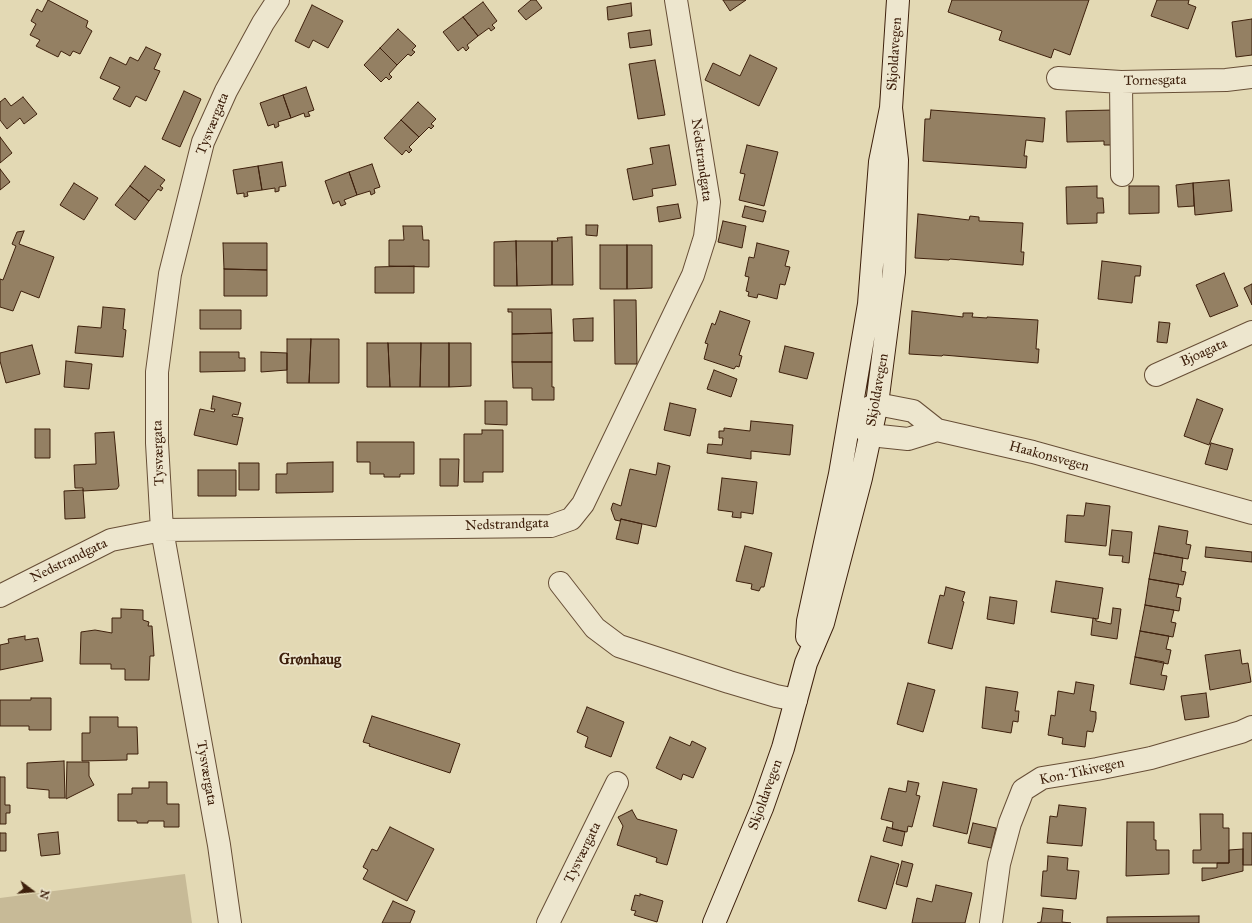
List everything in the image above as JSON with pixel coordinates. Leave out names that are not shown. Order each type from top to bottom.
[{"type":"street","name":"Tysværgata","points":[[230,923],[219,846],[162,530],[157,443],[158,372],[170,274],[203,142],[226,91],[263,23],[278,0]]},
{"type":"street","name":"Nedstrandgata","points":[[0,596],[111,540],[162,530],[551,526],[571,519],[583,504],[693,275],[705,237],[709,202],[676,0]]},
{"type":"street","name":"Skjoldavegen","points":[[806,663],[808,621],[840,474],[869,304],[880,162],[891,108],[898,0]]},
{"type":"street","name":"Tornesgata","points":[[1058,78],[1121,82],[1226,80],[1252,77]]},
{"type":"street","points":[[1121,82],[1122,175]]},
{"type":"street","name":"Skjoldavegen","points":[[714,923],[762,808],[783,748],[806,663],[823,623],[861,478],[877,404],[894,272],[897,160],[891,108]]},
{"type":"street","name":"Bjoagata","points":[[1156,374],[1252,332]]},
{"type":"street","points":[[877,404],[913,411],[937,430],[908,439],[870,434],[850,416],[877,404]]},
{"type":"street","name":"Haakonsvegen","points":[[937,430],[1033,452],[1252,513]]},
{"type":"street","points":[[560,583],[594,628],[618,646],[743,686],[776,696],[796,700]]},
{"type":"street","name":"Kon-Tikivegen","points":[[991,923],[999,864],[1010,823],[1022,790],[1042,778],[1151,758],[1241,732],[1252,727]]},
{"type":"street","name":"Tysværgata","points":[[548,923],[617,783]]},
{"type":"shaded area","points":[[185,874],[192,923],[0,923],[0,898]]},
{"type":"building","points":[[48,0],[88,21],[86,27],[92,31],[80,54],[73,51],[70,56],[61,51],[58,57],[36,46],[40,40],[30,35],[36,24],[31,21],[37,9],[42,12]]},
{"type":"building","points":[[531,0],[536,0],[542,8],[526,20],[518,11]]},
{"type":"building","points":[[723,0],[746,0],[730,11]]},
{"type":"building","points":[[952,0],[1089,0],[1070,55],[1054,49],[1051,58],[999,40],[1002,31],[948,12]]},
{"type":"building","points":[[1157,0],[1189,0],[1188,4],[1196,7],[1188,29],[1151,16]]},
{"type":"building","points":[[483,2],[497,21],[492,25],[495,28],[491,31],[489,28],[478,36],[463,17]]},
{"type":"building","points":[[631,3],[632,16],[608,20],[607,7]]},
{"type":"building","points":[[312,5],[343,21],[328,48],[313,40],[309,48],[295,41]]},
{"type":"building","points":[[463,17],[478,36],[467,45],[469,48],[466,51],[463,47],[458,51],[443,32]]},
{"type":"building","points":[[1252,19],[1252,55],[1236,57],[1232,22]]},
{"type":"building","points":[[398,29],[416,46],[412,50],[415,52],[411,56],[408,54],[397,65],[380,48]]},
{"type":"building","points":[[650,30],[652,45],[630,48],[628,33]]},
{"type":"building","points":[[146,47],[161,54],[154,69],[160,71],[146,101],[136,96],[130,107],[113,99],[120,87],[100,78],[110,57],[126,65],[130,57],[138,61]]},
{"type":"building","points":[[380,48],[397,65],[389,74],[392,77],[389,80],[386,77],[381,82],[364,65]]},
{"type":"building","points":[[750,55],[777,68],[759,106],[705,80],[713,63],[740,76]]},
{"type":"building","points":[[655,60],[665,115],[638,119],[629,64]]},
{"type":"building","points":[[306,87],[314,110],[308,112],[310,116],[305,117],[304,113],[291,118],[283,95]]},
{"type":"building","points":[[184,91],[201,99],[180,147],[162,139]]},
{"type":"building","points":[[283,95],[291,118],[278,122],[279,126],[275,128],[274,124],[268,126],[260,103]]},
{"type":"building","points":[[23,97],[37,114],[24,124],[20,118],[7,129],[0,120],[0,102],[5,98],[11,106]]},
{"type":"building","points":[[418,102],[436,119],[431,124],[434,126],[431,129],[429,127],[419,137],[401,120]]},
{"type":"building","points":[[931,110],[1045,118],[1043,142],[1026,140],[1024,156],[1027,156],[1026,168],[923,161],[925,119],[930,119]]},
{"type":"building","points":[[1115,110],[1116,145],[1104,145],[1104,141],[1067,142],[1066,111]]},
{"type":"building","points":[[401,120],[419,137],[409,147],[412,150],[409,153],[406,150],[402,155],[384,138]]},
{"type":"building","points":[[0,137],[12,153],[0,163]]},
{"type":"building","points":[[669,145],[676,185],[652,189],[653,196],[633,200],[627,169],[653,164],[650,148]]},
{"type":"building","points":[[747,145],[778,152],[764,206],[739,200],[745,174],[740,173]]},
{"type":"building","points":[[282,162],[286,186],[279,187],[279,191],[275,192],[275,188],[262,190],[258,166]]},
{"type":"building","points":[[372,164],[380,187],[374,189],[375,193],[371,195],[370,191],[357,195],[349,172]]},
{"type":"building","points":[[145,166],[165,180],[160,186],[163,188],[161,191],[158,189],[149,201],[130,186]]},
{"type":"building","points":[[258,166],[262,190],[247,192],[248,196],[244,197],[244,193],[237,194],[233,170]]},
{"type":"building","points":[[0,169],[10,182],[0,190]]},
{"type":"building","points":[[349,172],[357,195],[344,200],[346,204],[341,206],[339,201],[333,204],[325,181]]},
{"type":"building","points":[[1229,180],[1232,211],[1195,215],[1193,183]]},
{"type":"building","points":[[74,183],[98,198],[84,220],[60,205]]},
{"type":"building","points":[[1193,183],[1194,206],[1178,207],[1176,185]]},
{"type":"building","points":[[130,186],[149,201],[135,220],[115,205]]},
{"type":"building","points":[[1097,186],[1097,198],[1103,198],[1104,213],[1097,213],[1097,223],[1067,224],[1066,187]]},
{"type":"building","points":[[1129,186],[1159,186],[1159,213],[1129,214]]},
{"type":"building","points":[[678,204],[681,218],[659,222],[657,207]]},
{"type":"building","points":[[745,206],[766,211],[763,222],[742,217]]},
{"type":"building","points":[[918,214],[969,220],[970,216],[979,217],[979,221],[1023,223],[1021,252],[1024,252],[1023,265],[950,259],[915,258]]},
{"type":"building","points":[[723,221],[746,226],[742,248],[718,242]]},
{"type":"building","points":[[586,225],[598,225],[597,236],[586,235]]},
{"type":"building","points":[[403,226],[422,226],[423,240],[429,240],[429,267],[389,266],[389,240],[404,240]]},
{"type":"building","points":[[24,231],[19,244],[54,257],[39,298],[21,291],[13,311],[0,307],[0,279],[3,280],[16,246],[12,244],[17,232]]},
{"type":"building","points":[[572,237],[573,285],[552,285],[552,241],[558,241],[557,238]]},
{"type":"building","points":[[516,241],[552,241],[552,285],[517,286]]},
{"type":"building","points":[[516,241],[517,286],[494,286],[494,242]]},
{"type":"building","points":[[223,243],[267,243],[267,270],[224,269]]},
{"type":"building","points":[[757,243],[789,251],[785,266],[790,267],[785,285],[780,284],[777,299],[758,294],[757,298],[748,296],[749,292],[746,291],[749,277],[745,276],[749,257],[754,258]]},
{"type":"building","points":[[600,245],[627,245],[627,289],[600,289]]},
{"type":"building","points":[[627,245],[652,245],[652,288],[627,289]]},
{"type":"building","points":[[1102,261],[1141,266],[1140,276],[1135,276],[1132,303],[1098,299]]},
{"type":"building","points":[[414,266],[414,293],[375,293],[375,267]]},
{"type":"building","points":[[224,269],[267,270],[267,296],[224,296]]},
{"type":"building","points":[[1224,273],[1238,306],[1210,317],[1196,285]]},
{"type":"building","points":[[1252,284],[1252,305],[1244,288]]},
{"type":"building","points":[[614,300],[636,300],[637,364],[615,364]]},
{"type":"building","points":[[103,307],[125,309],[123,329],[126,330],[123,357],[75,353],[78,326],[101,328]]},
{"type":"building","points":[[508,309],[551,309],[552,333],[512,334],[512,312],[508,312]]},
{"type":"building","points":[[200,310],[241,310],[241,329],[200,329]]},
{"type":"building","points":[[720,311],[750,321],[739,355],[742,356],[739,367],[736,366],[734,369],[704,359],[708,344],[705,343],[712,323],[715,325]]},
{"type":"building","points":[[912,311],[963,317],[963,313],[973,313],[972,317],[1038,320],[1036,349],[1039,349],[1038,363],[943,355],[909,354]]},
{"type":"building","points":[[593,318],[593,341],[574,341],[573,319]]},
{"type":"building","points":[[1159,322],[1170,323],[1167,343],[1157,342]]},
{"type":"building","points":[[552,333],[552,362],[512,362],[512,334]]},
{"type":"building","points":[[287,339],[311,339],[309,383],[287,383]]},
{"type":"building","points":[[311,339],[339,339],[339,383],[309,383]]},
{"type":"building","points":[[367,343],[388,343],[390,387],[367,387]]},
{"type":"building","points":[[388,343],[421,343],[420,387],[390,387]]},
{"type":"building","points":[[421,343],[449,343],[449,387],[420,387]]},
{"type":"building","points":[[449,343],[471,343],[471,386],[449,387]]},
{"type":"building","points":[[32,345],[40,374],[6,383],[0,361],[0,353]]},
{"type":"building","points":[[785,346],[814,353],[807,379],[779,372]]},
{"type":"building","points":[[200,352],[239,352],[239,358],[245,358],[245,371],[200,372]]},
{"type":"building","points":[[261,352],[287,353],[287,370],[261,372]]},
{"type":"building","points":[[66,361],[92,364],[89,389],[64,387]]},
{"type":"building","points":[[512,362],[552,362],[552,387],[554,387],[554,400],[532,400],[532,388],[513,388]]},
{"type":"building","points":[[714,370],[737,379],[731,397],[707,389]]},
{"type":"building","points":[[213,396],[241,403],[238,415],[233,414],[232,416],[243,418],[237,445],[194,435],[200,409],[214,412],[215,409],[211,409]]},
{"type":"building","points":[[1197,399],[1223,409],[1209,445],[1184,436]]},
{"type":"building","points":[[485,401],[507,401],[507,425],[485,424]]},
{"type":"building","points":[[670,403],[696,409],[690,436],[664,430]]},
{"type":"building","points":[[751,421],[793,425],[790,455],[751,451],[751,459],[707,453],[708,444],[722,445],[723,438],[719,438],[719,431],[724,431],[724,428],[750,431]]},
{"type":"building","points":[[35,429],[50,429],[50,458],[35,458]]},
{"type":"building","points":[[482,430],[503,430],[503,472],[483,472],[483,482],[464,482],[464,434],[482,434]]},
{"type":"building","points":[[114,432],[119,486],[117,489],[83,491],[83,488],[75,488],[74,465],[96,464],[95,433]]},
{"type":"building","points":[[357,442],[414,442],[414,474],[400,474],[400,477],[384,477],[384,474],[370,474],[370,462],[357,462]]},
{"type":"building","points":[[1211,443],[1233,449],[1227,470],[1205,464]]},
{"type":"building","points":[[440,459],[459,459],[458,486],[440,486]]},
{"type":"building","points":[[333,462],[333,492],[276,493],[276,474],[287,474],[287,463]]},
{"type":"building","points":[[239,463],[259,463],[259,490],[239,490]]},
{"type":"building","points":[[658,463],[670,466],[656,527],[621,519],[620,521],[615,520],[611,509],[613,503],[621,506],[630,469],[656,475]]},
{"type":"building","points":[[198,470],[236,470],[236,496],[198,496]]},
{"type":"building","points":[[722,478],[757,482],[753,514],[741,512],[741,518],[732,517],[733,512],[718,510]]},
{"type":"building","points":[[83,490],[85,518],[65,519],[64,491]]},
{"type":"building","points":[[1086,503],[1110,506],[1106,546],[1065,542],[1067,515],[1084,516]]},
{"type":"building","points":[[621,519],[642,524],[638,544],[616,539]]},
{"type":"building","points":[[1159,526],[1188,531],[1186,544],[1191,545],[1188,559],[1154,553]]},
{"type":"building","points":[[1112,530],[1132,532],[1129,563],[1122,562],[1123,556],[1109,555]]},
{"type":"building","points":[[745,546],[772,553],[764,587],[761,587],[759,591],[751,589],[752,584],[736,581]]},
{"type":"building","points":[[1206,547],[1252,552],[1252,562],[1205,557]]},
{"type":"building","points":[[1154,553],[1183,558],[1181,571],[1186,572],[1183,585],[1149,579]]},
{"type":"building","points":[[1149,579],[1179,584],[1176,597],[1181,598],[1179,611],[1145,605]]},
{"type":"building","points":[[1056,581],[1103,588],[1098,619],[1051,612]]},
{"type":"building","points":[[946,587],[965,592],[962,601],[964,602],[952,649],[928,643],[940,595],[944,596]]},
{"type":"building","points":[[990,597],[1017,601],[1014,624],[987,619]]},
{"type":"building","points":[[1145,605],[1174,610],[1171,622],[1176,623],[1173,637],[1140,631]]},
{"type":"building","points":[[1113,608],[1121,609],[1117,639],[1091,635],[1093,618],[1096,619],[1096,621],[1111,624]]},
{"type":"building","points":[[121,609],[143,610],[143,620],[149,622],[148,626],[152,626],[154,656],[150,656],[149,680],[125,680],[125,669],[111,669],[111,664],[80,664],[81,632],[95,630],[112,633],[112,618],[121,618]]},
{"type":"building","points":[[1140,631],[1169,636],[1166,649],[1171,650],[1168,664],[1135,657]]},
{"type":"building","points":[[25,636],[25,640],[38,638],[43,661],[0,670],[0,645],[9,643],[8,639]]},
{"type":"building","points":[[1240,650],[1242,664],[1248,663],[1251,682],[1210,690],[1205,655]]},
{"type":"building","points":[[1135,657],[1164,662],[1161,675],[1167,676],[1164,690],[1130,684]]},
{"type":"building","points":[[1076,682],[1094,685],[1090,711],[1096,712],[1096,719],[1093,732],[1087,731],[1085,747],[1062,744],[1063,738],[1048,735],[1051,715],[1055,716],[1058,691],[1074,694]]},
{"type":"building","points":[[908,683],[935,690],[923,732],[897,724]]},
{"type":"building","points":[[986,687],[1018,692],[1015,711],[1019,711],[1018,722],[1013,721],[1011,733],[982,728]]},
{"type":"building","points":[[1206,693],[1209,717],[1185,720],[1181,696]]},
{"type":"building","points":[[31,698],[51,698],[51,730],[29,730],[29,726],[0,726],[0,700],[31,700]]},
{"type":"building","points":[[587,707],[624,722],[611,757],[585,747],[588,737],[577,732]]},
{"type":"building","points":[[372,716],[460,744],[450,773],[369,746],[370,744],[363,742]]},
{"type":"building","points":[[90,717],[118,717],[118,727],[137,727],[138,754],[127,754],[127,760],[82,761],[82,733],[90,733]]},
{"type":"building","points":[[670,737],[690,746],[692,741],[706,748],[693,778],[683,774],[681,780],[656,768]]},
{"type":"building","points":[[64,761],[65,798],[49,798],[49,790],[27,788],[27,763]]},
{"type":"building","points":[[67,762],[89,762],[89,776],[94,785],[66,799]]},
{"type":"building","points":[[0,777],[5,777],[5,805],[10,805],[10,813],[6,813],[6,824],[0,824]]},
{"type":"building","points":[[908,781],[919,783],[916,795],[920,796],[912,827],[908,826],[907,832],[892,829],[893,822],[881,819],[889,788],[906,792]]},
{"type":"building","points":[[149,782],[167,782],[167,804],[179,804],[179,827],[164,827],[164,821],[137,823],[137,821],[118,821],[118,794],[132,794],[132,788],[149,788]]},
{"type":"building","points":[[943,782],[977,789],[967,834],[933,826]]},
{"type":"building","points":[[1059,805],[1086,808],[1082,846],[1047,843],[1050,816],[1057,817]]},
{"type":"building","points":[[632,810],[637,819],[677,830],[667,865],[656,862],[657,858],[617,845],[623,826],[618,817]]},
{"type":"building","points":[[1200,814],[1223,814],[1223,828],[1229,828],[1229,863],[1193,863],[1193,850],[1201,850]]},
{"type":"building","points":[[1127,822],[1154,822],[1154,840],[1156,840],[1156,850],[1169,850],[1169,874],[1126,876]]},
{"type":"building","points":[[973,823],[996,828],[991,848],[968,843]]},
{"type":"building","points":[[390,827],[434,849],[407,901],[363,879],[368,870],[363,867],[372,849],[377,851]]},
{"type":"building","points":[[887,827],[905,832],[902,846],[883,841]]},
{"type":"building","points":[[58,832],[60,854],[41,856],[38,834]]},
{"type":"building","points":[[0,833],[6,833],[6,851],[0,851]]},
{"type":"building","points":[[1243,833],[1252,833],[1252,865],[1243,865]]},
{"type":"building","points":[[1243,849],[1243,871],[1202,881],[1202,868],[1217,868],[1217,863],[1229,863],[1229,850]]},
{"type":"building","points":[[871,856],[899,864],[886,909],[858,901]]},
{"type":"building","points":[[1048,856],[1068,858],[1067,870],[1079,871],[1076,899],[1041,896],[1043,871],[1047,871]]},
{"type":"building","points":[[902,861],[913,864],[907,887],[896,884]]},
{"type":"building","points":[[936,885],[972,893],[965,923],[912,923],[917,898],[932,902]]},
{"type":"building","points":[[640,894],[663,901],[657,922],[634,915],[636,911],[631,910],[635,895],[640,896]]},
{"type":"building","points":[[393,901],[415,911],[410,923],[382,923]]},
{"type":"building","points":[[1043,908],[1063,910],[1062,922],[1071,923],[1037,923],[1041,922]]},
{"type":"building","points":[[1199,916],[1199,923],[1107,923],[1107,917]]},
{"type":"district","name":"Grønhaug","points":[[310,660]]}]
